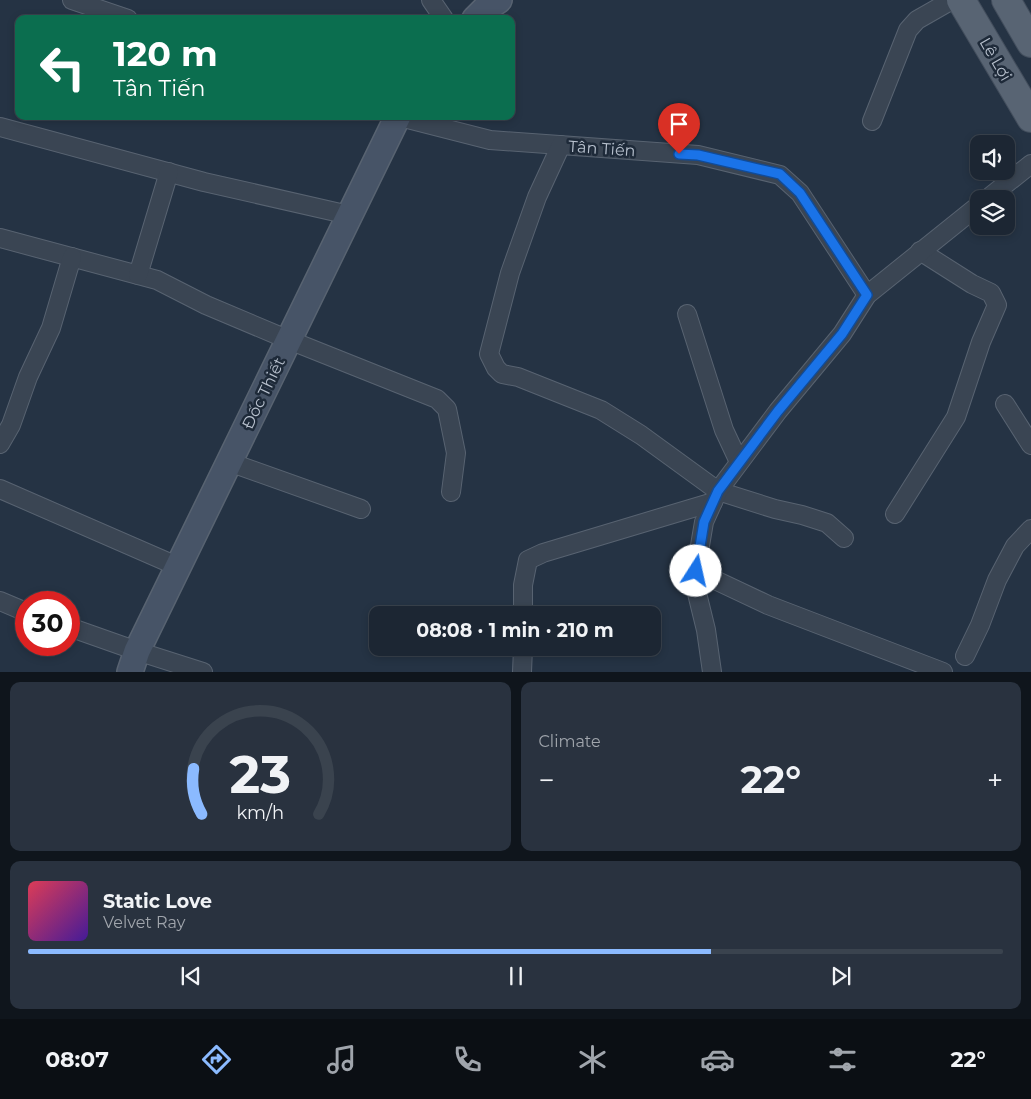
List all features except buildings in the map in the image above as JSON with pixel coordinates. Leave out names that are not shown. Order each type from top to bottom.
[{"type":"main road","name":"Lê Lợi","points":[[961,0],[1031,118]]},
{"type":"main road","points":[[1006,0],[1031,43]]},
{"type":"street","points":[[72,0],[116,15]]},
{"type":"street","points":[[431,0],[441,15]]},
{"type":"street","points":[[479,15],[499,0]]},
{"type":"street","points":[[872,121],[908,30],[918,20],[952,0]]},
{"type":"street","name":"Đốc Thiết","points":[[134,662],[395,120]]},
{"type":"street","name":"Tân Tiến","points":[[412,120],[490,140],[698,155],[780,174],[800,193],[867,295]]},
{"type":"street","points":[[0,126],[204,182],[350,215]]},
{"type":"street","points":[[561,145],[538,197],[510,273],[489,354],[496,368],[502,374],[518,377],[601,410],[641,435],[716,496],[802,515],[827,523],[844,538]]},
{"type":"street","points":[[998,190],[1031,164]]},
{"type":"street","points":[[138,275],[169,172]]},
{"type":"street","points":[[712,672],[706,630],[694,581],[704,522],[716,496],[778,411],[842,334],[867,295],[970,212]]},
{"type":"street","points":[[0,238],[156,280],[206,305],[437,399],[447,409],[456,453],[451,492]]},
{"type":"street","points":[[895,514],[956,417],[981,342],[997,305],[991,293],[972,284],[920,252]]},
{"type":"street","points":[[0,444],[11,425],[28,377],[51,328],[72,258]]},
{"type":"street","points":[[687,314],[724,430],[739,462]]},
{"type":"street","points":[[1005,404],[1031,445]]},
{"type":"street","points":[[229,462],[361,509]]},
{"type":"street","points":[[0,489],[179,567]]},
{"type":"street","points":[[523,606],[523,585],[528,560],[543,553],[716,496]]},
{"type":"street","points":[[965,656],[980,625],[997,580],[1015,546],[1031,529]]},
{"type":"street","points":[[696,571],[768,606],[943,672]]},
{"type":"street","points":[[0,601],[15,607]]},
{"type":"street","points":[[80,633],[134,662],[203,672]]},
{"type":"street","points":[[522,672],[523,656]]},
{"type":"route","points":[[679,154],[698,155],[780,174],[800,193],[867,295],[842,334],[778,411],[718,491],[704,522],[696,571]]}]
